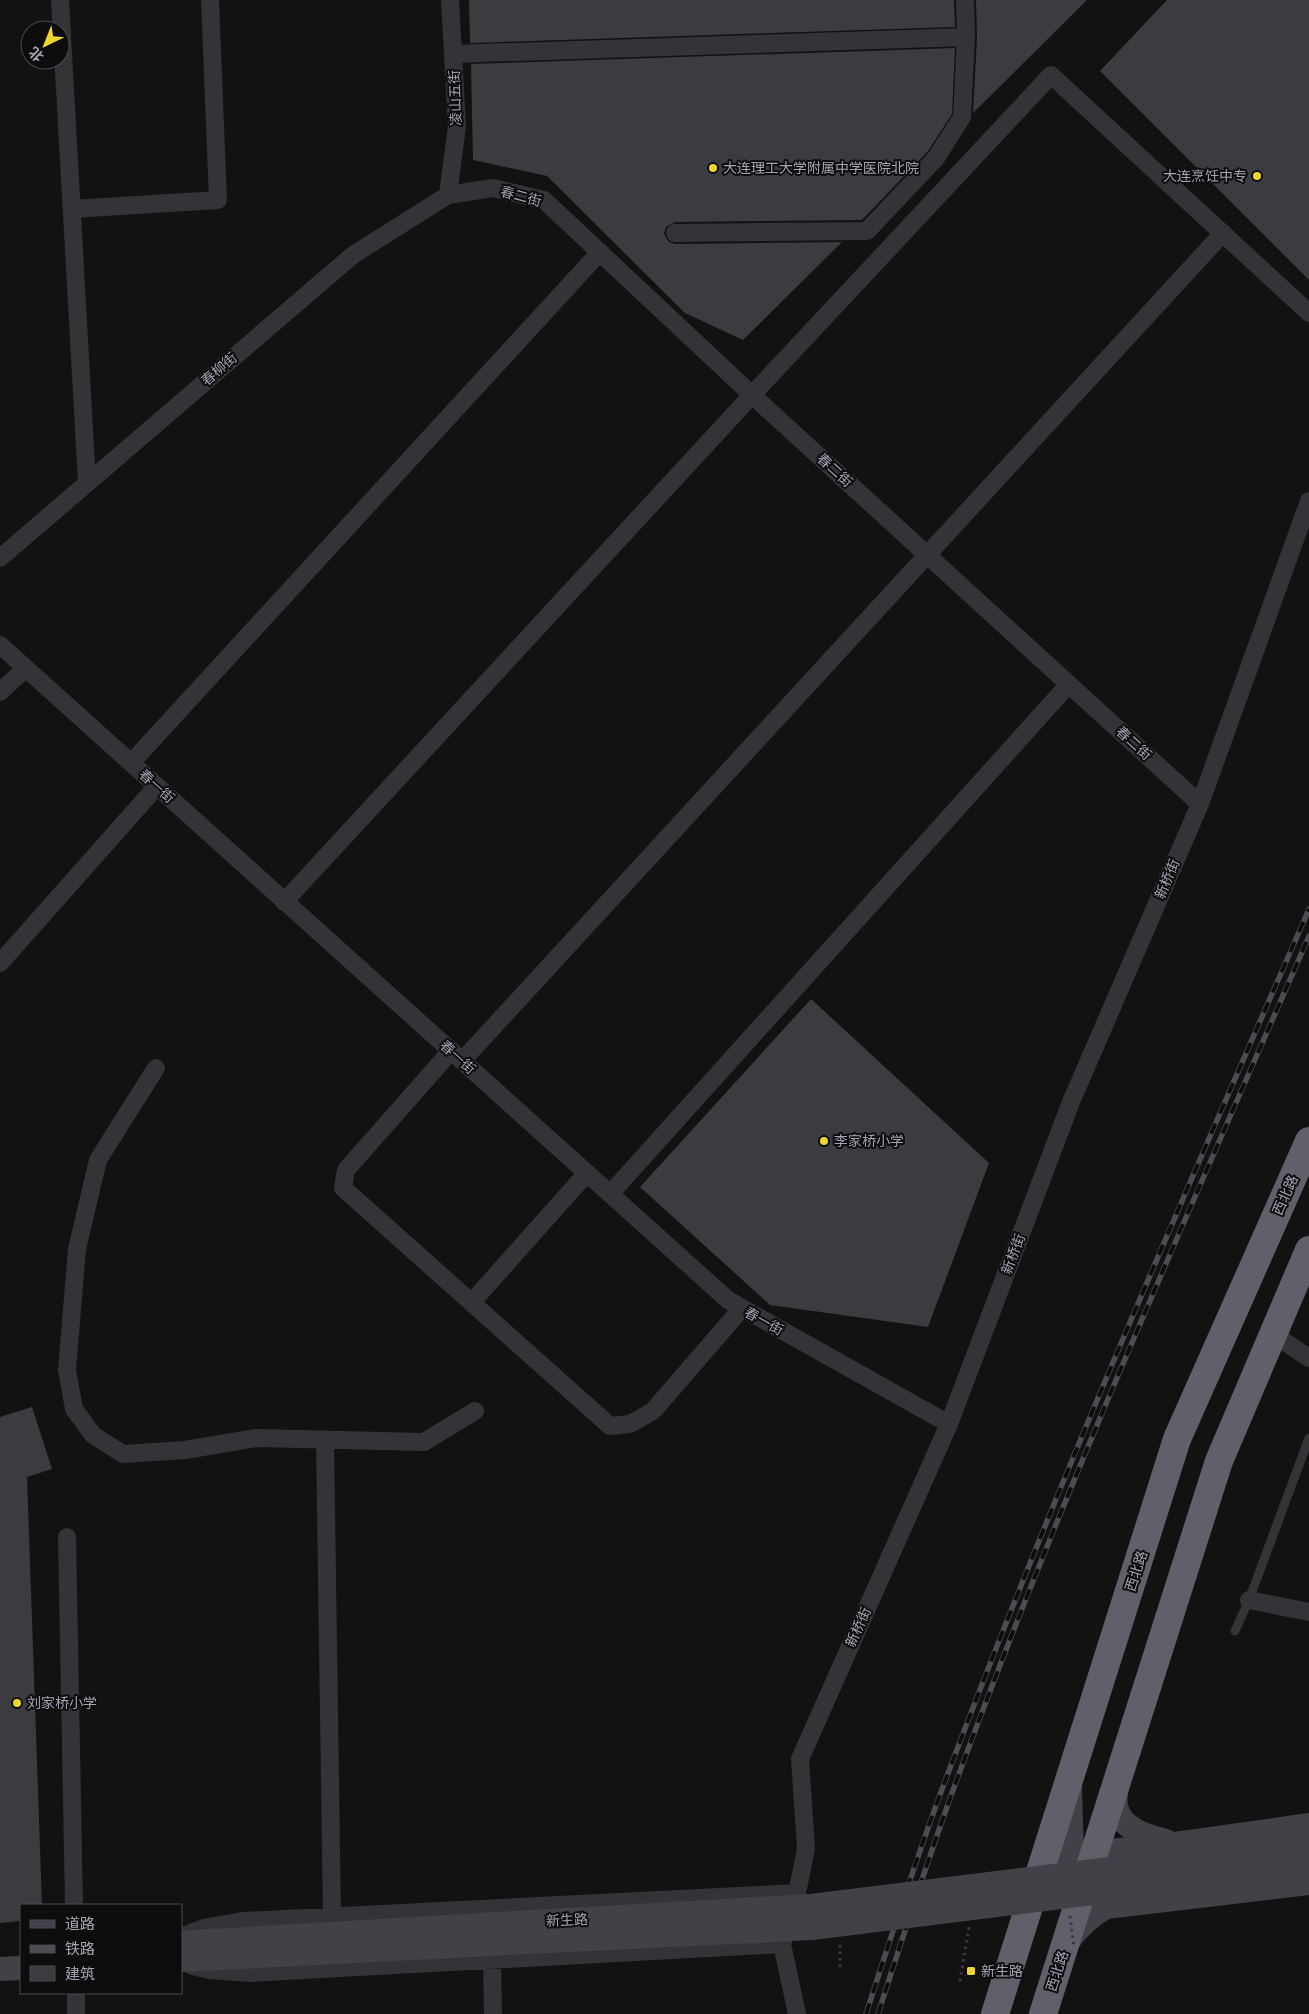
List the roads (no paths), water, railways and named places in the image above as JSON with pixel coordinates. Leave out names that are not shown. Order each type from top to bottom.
[{"type":"highway","name":"西北路","points":[[995,2014],[1177,1439],[1309,1141]]},
{"type":"highway","name":"西北路","points":[[1043,2014],[1070,1947],[1083,1889],[1083,1854],[1116,1786],[1219,1460],[1309,1250]]},
{"type":"main road","points":[[1069,1781],[1083,1854]]},
{"type":"main road","points":[[1116,1786],[1116,1808],[1125,1822],[1139,1834],[1175,1844]]},
{"type":"main road","points":[[1045,1858],[1175,1844],[1309,1825]]},
{"type":"main road","name":"新生路","points":[[182,1960],[549,1931],[811,1906],[1309,1844]]},
{"type":"main road","name":"新生路","points":[[182,1943],[549,1931],[812,1928],[1309,1866]]},
{"type":"main road","points":[[1070,1947],[1074,1932],[1088,1918],[1106,1907],[1309,1883]]},
{"type":"main road","points":[[1083,1889],[1092,1900],[1106,1907]]},
{"type":"main road","points":[[0,1953],[20,1952]]},
{"type":"main road","points":[[0,1969],[20,1968]]},
{"type":"street","points":[[60,0],[87,483]]},
{"type":"street","points":[[72,209],[218,200],[210,0]]},
{"type":"street","name":"凌山五街","points":[[448,195],[457,126],[450,0]]},
{"type":"street","points":[[675,233],[867,231],[936,158],[962,117],[966,37],[965,0]]},
{"type":"street","points":[[453,54],[966,37]]},
{"type":"street","points":[[284,902],[752,395],[1051,75],[1309,313]]},
{"type":"street","name":"春二街","points":[[448,195],[493,188],[544,200],[752,395],[1200,804]]},
{"type":"street","name":"春柳街","points":[[0,558],[353,255],[448,195]]},
{"type":"street","points":[[742,1308],[652,1411],[630,1424],[610,1426],[343,1188],[346,1170],[457,1056],[927,555],[1223,233]]},
{"type":"street","points":[[132,763],[600,252]]},
{"type":"street","name":"新桥街","points":[[797,2014],[782,1944],[797,1893],[806,1849],[800,1758],[949,1424],[1071,1102],[1200,804],[1309,501]]},
{"type":"street","name":"春一街","points":[[0,645],[728,1300],[949,1424]]},
{"type":"street","points":[[0,692],[26,668]]},
{"type":"street","points":[[610,1194],[1069,684]]},
{"type":"street","points":[[2,956],[156,786]]},
{"type":"street","points":[[156,1068],[98,1160],[78,1248],[67,1370],[74,1409],[93,1435],[123,1454],[185,1450],[257,1438],[424,1442],[474,1411]]},
{"type":"street","points":[[472,1302],[587,1173]]},
{"type":"street","points":[[1273,1334],[1309,1358]]},
{"type":"street","points":[[325,1440],[332,1917]]},
{"type":"street","points":[[67,1537],[74,1904]]},
{"type":"street","points":[[1249,1600],[1309,1612]]},
{"type":"street","points":[[182,1937],[204,1928],[242,1921],[797,1893]]},
{"type":"street","points":[[182,1964],[210,1970],[250,1973],[782,1944]]},
{"type":"street","points":[[492,1960],[493,2014]]},
{"type":"street","points":[[76,1994],[76,2014]]},
{"type":"lane","points":[[1235,1631],[1249,1600],[1309,1438]]},
{"type":"railway","points":[[866,2014],[936,1806],[1032,1557],[1122,1340],[1309,909]]},
{"type":"railway","points":[[878,2014],[956,1782],[1038,1568],[1171,1251],[1309,936]]},
{"type":"place","name":"大连理工大学附属中学医院北院","points":[[713,168]]},
{"type":"place","name":"大连烹饪中专","points":[[1257,176]]},
{"type":"place","name":"李家桥小学","points":[[824,1141]]},
{"type":"place","name":"刘家桥小学","points":[[17,1703]]},
{"type":"place","name":"新生路","points":[[971,1971]]}]
